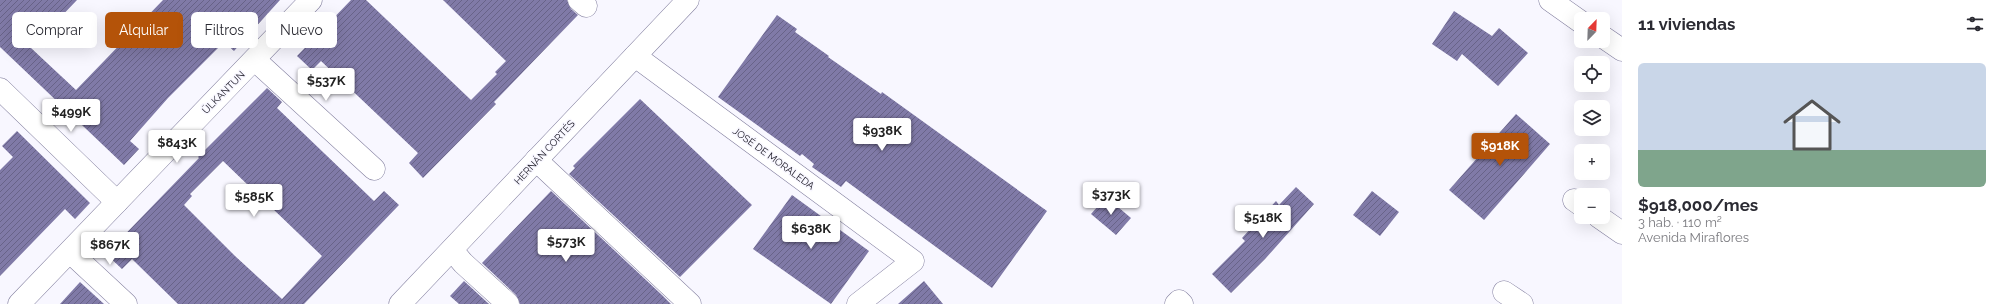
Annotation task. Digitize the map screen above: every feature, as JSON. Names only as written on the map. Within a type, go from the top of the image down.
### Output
[{"type":"street","name":"ÜLKANTUN","points":[[19,304],[311,0]]},
{"type":"street","name":"HERNÁN CORTÉS","points":[[400,304],[688,0]]},
{"type":"street","points":[[1550,0],[1574,17]]},
{"type":"street","points":[[1610,42],[1622,50]]},
{"type":"street","name":"JOSÉ DE MORALEDA","points":[[635,56],[913,261],[858,304]]},
{"type":"street","points":[[255,60],[374,169]]},
{"type":"street","points":[[0,89],[118,202]]},
{"type":"street","points":[[536,160],[690,304]]},
{"type":"street","points":[[1608,224],[1622,234]]},
{"type":"street","points":[[452,250],[463,263],[508,304]]},
{"type":"street","points":[[70,252],[126,304]]},
{"type":"building","points":[[0,0],[77,0],[66,12],[12,12],[12,48],[31,48],[76,90],[117,48],[183,48],[183,12],[151,12],[163,0],[280,0],[269,12],[266,12],[266,16],[258,24],[258,12],[191,12],[191,48],[218,48],[168,98],[130,141],[139,149],[124,165],[0,47]]},
{"type":"building","points":[[351,0],[366,0],[471,100],[497,74],[495,72],[506,61],[443,0],[567,0],[571,9],[578,15],[494,102],[496,104],[423,178],[409,163],[418,153],[321,61],[312,70],[297,56],[305,48],[337,48],[337,15]]},
{"type":"building","points":[[1454,11],[1492,36],[1499,28],[1528,53],[1498,86],[1462,54],[1457,61],[1432,44]]},
{"type":"building","points":[[777,15],[797,29],[795,32],[829,56],[828,57],[881,94],[882,92],[1047,211],[992,288],[846,181],[841,187],[812,167],[814,164],[802,154],[800,156],[718,97]]},
{"type":"building","points":[[267,88],[282,102],[277,108],[374,201],[384,191],[399,205],[304,304],[178,304],[132,259],[122,269],[106,254],[199,158],[198,157]],"holes":[[[223,161],[322,256],[282,299],[235,256],[184,205],[192,196],[190,194]]]},
{"type":"building","points":[[640,99],[752,205],[680,277],[569,174],[575,168],[573,166]]},
{"type":"building","points":[[1516,114],[1550,144],[1484,220],[1449,190]]},
{"type":"building","points":[[17,131],[90,203],[75,219],[65,209],[0,276],[0,170],[13,157],[2,146]]},
{"type":"building","points":[[1296,187],[1314,204],[1265,259],[1231,293],[1212,274],[1245,241],[1242,238],[1276,201],[1279,205]]},
{"type":"building","points":[[551,191],[671,304],[520,304],[516,295],[482,263]]},
{"type":"building","points":[[1372,191],[1399,212],[1380,236],[1353,215]]},
{"type":"building","points":[[792,195],[869,251],[831,304],[753,249]]},
{"type":"building","points":[[1106,197],[1131,218],[1116,235],[1091,214]]},
{"type":"building","points":[[464,281],[489,304],[459,304],[450,296]]},
{"type":"building","points":[[924,281],[943,304],[898,304]]},
{"type":"building","points":[[80,282],[104,304],[60,304]]}]
